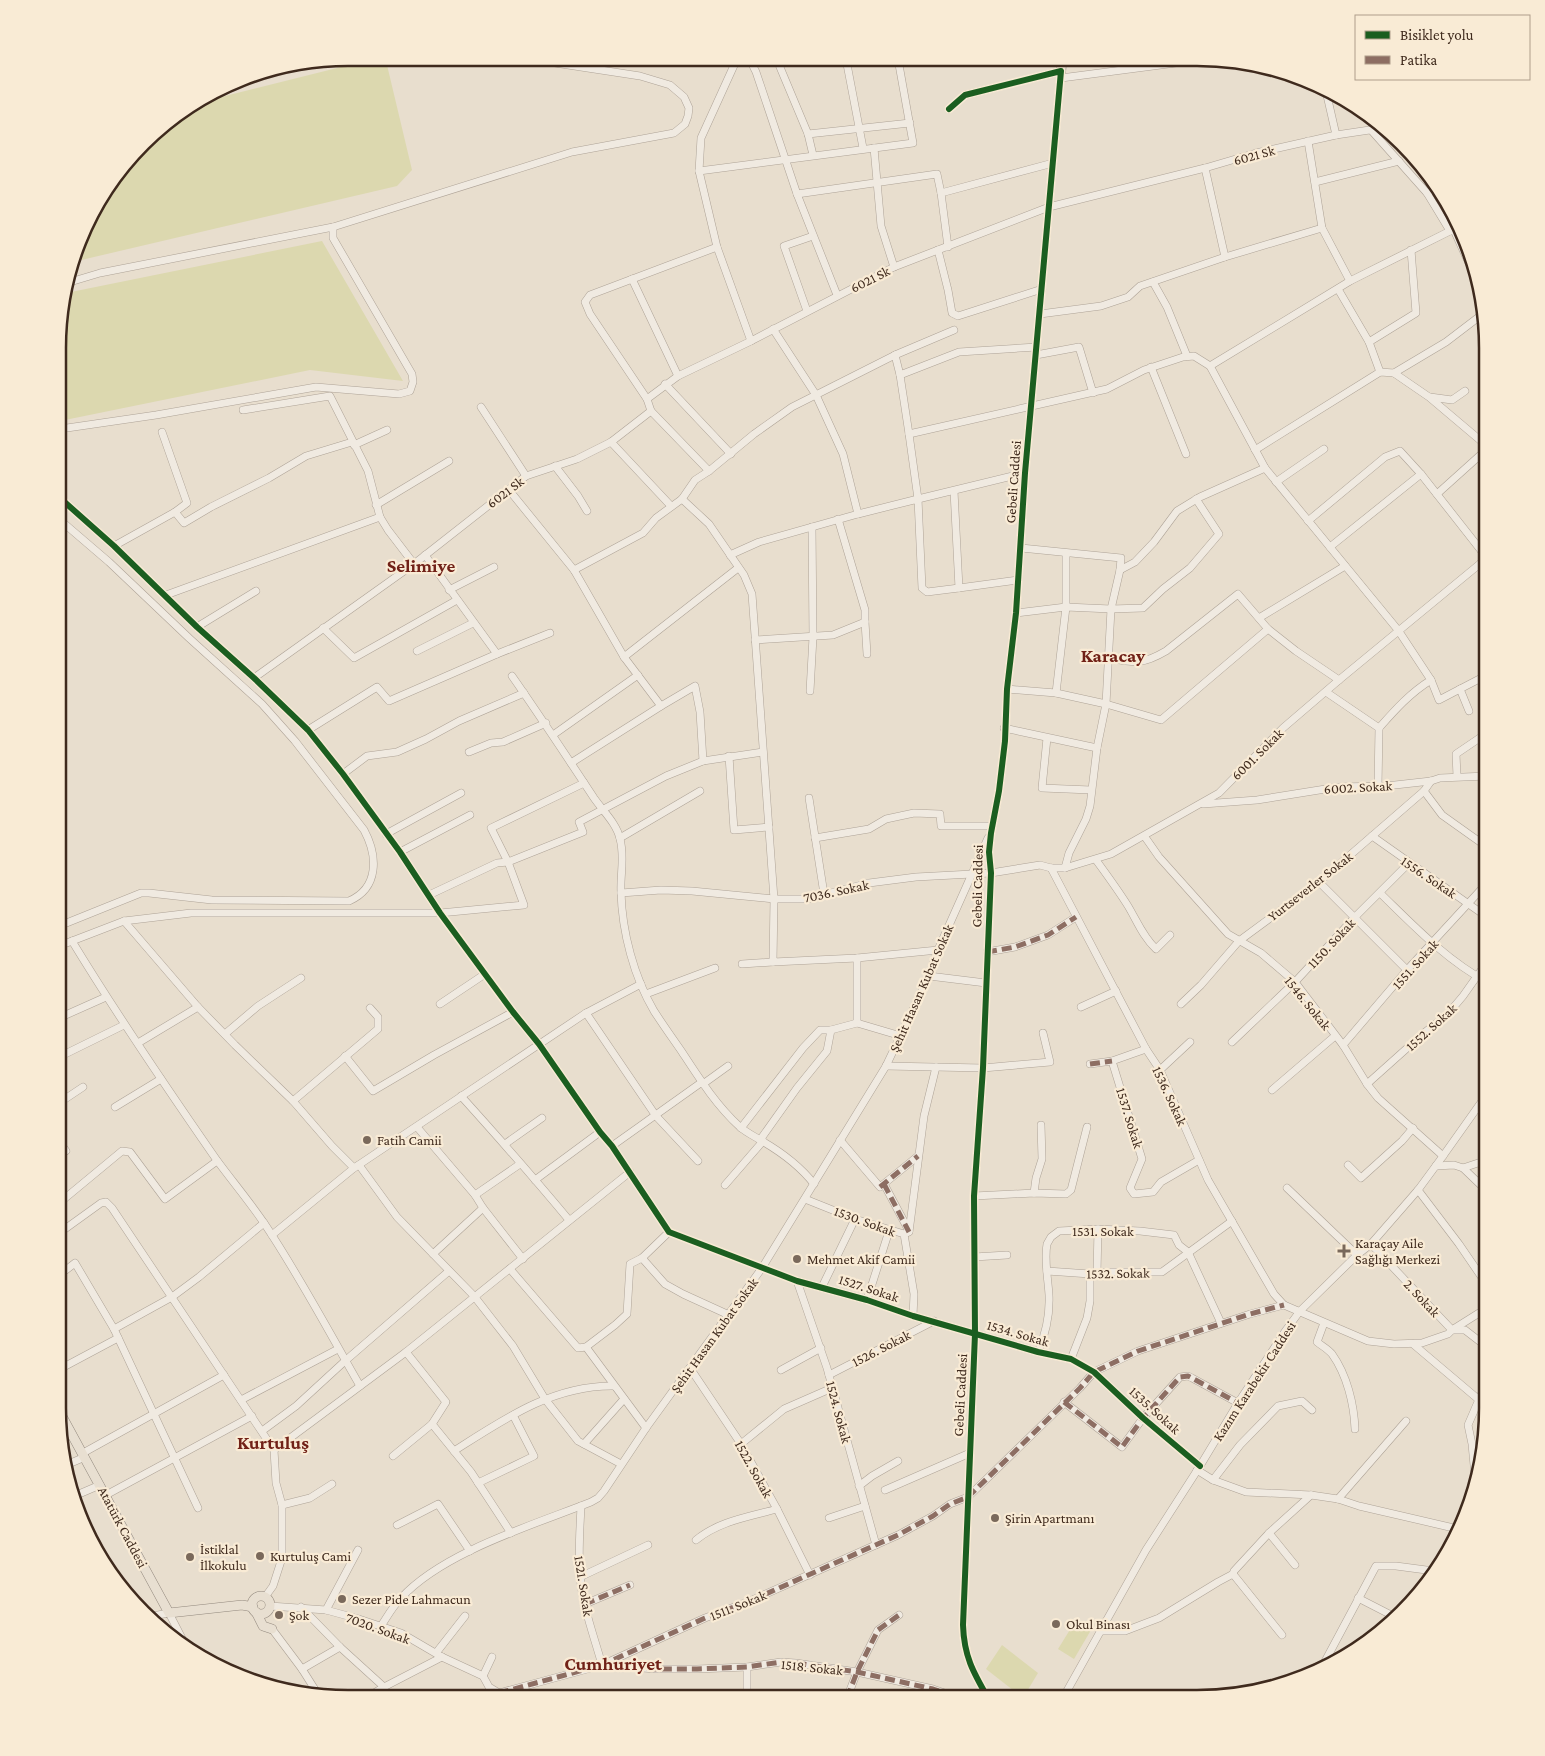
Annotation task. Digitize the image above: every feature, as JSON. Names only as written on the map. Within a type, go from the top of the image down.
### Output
[{"type":"main road","name":"Gebeli Caddesi","points":[[1061,75],[1062,66]]},
{"type":"main road","name":"Atatürk Caddesi","points":[[67,1425],[169,1613]]},
{"type":"main road","points":[[259,1596],[265,1597],[270,1602],[272,1629],[263,1626],[255,1606],[259,1596]]},
{"type":"main road","points":[[169,1613],[242,1605],[255,1606],[264,1613],[270,1608]]},
{"type":"street","points":[[75,281],[110,271],[333,228],[572,152],[674,133],[685,124],[689,108],[684,96],[670,85],[640,76],[574,66]]},
{"type":"street","points":[[734,66],[701,138],[699,171],[718,247],[752,341]]},
{"type":"street","points":[[753,66],[797,194],[838,295]]},
{"type":"street","points":[[780,66],[808,134],[813,155]]},
{"type":"street","points":[[847,66],[863,148]]},
{"type":"street","points":[[699,171],[863,148],[913,143],[899,66]]},
{"type":"street","points":[[949,109],[966,95],[1061,75],[1144,66]]},
{"type":"street","name":"Gebeli Caddesi","points":[[984,1690],[964,1648],[963,1625],[976,1334],[974,1196],[983,1068],[991,873],[989,852],[1002,767],[1004,728],[1016,613],[1025,473],[1061,75]]},
{"type":"street","points":[[1328,99],[1336,135]]},
{"type":"street","points":[[808,134],[910,123]]},
{"type":"street","name":"6021 Sk","points":[[647,399],[678,376],[752,341],[894,266],[1049,207],[1205,168],[1256,153],[1336,135],[1374,129]]},
{"type":"street","points":[[1371,130],[1427,193],[1450,225]]},
{"type":"street","points":[[1308,141],[1322,228],[1350,281]]},
{"type":"street","points":[[874,148],[881,226],[894,266]]},
{"type":"street","points":[[1315,182],[1399,161]]},
{"type":"street","points":[[941,193],[1053,163]]},
{"type":"street","points":[[1205,168],[1225,257]]},
{"type":"street","points":[[797,194],[937,174],[948,246]]},
{"type":"street","points":[[66,428],[150,416],[316,387],[399,394],[410,390],[413,382],[412,374],[333,238],[333,228]]},
{"type":"street","points":[[1040,314],[1101,306],[1128,297],[1140,286],[1225,257],[1322,228]]},
{"type":"street","points":[[1210,366],[1350,281],[1453,231]]},
{"type":"street","points":[[807,311],[784,246],[813,236]]},
{"type":"street","points":[[709,471],[651,411],[647,399],[590,314],[585,302],[590,295],[718,247]]},
{"type":"street","points":[[938,250],[952,313],[958,316],[1042,289]]},
{"type":"street","points":[[1369,342],[1416,313],[1412,250]]},
{"type":"street","points":[[632,279],[678,376]]},
{"type":"street","points":[[1153,282],[1167,307],[1187,356]]},
{"type":"street","points":[[1338,290],[1369,342],[1380,372]]},
{"type":"street","points":[[1394,373],[1446,342],[1477,319]]},
{"type":"street","points":[[773,329],[816,395],[843,454],[858,514]]},
{"type":"street","points":[[574,570],[643,533],[656,518],[682,499],[695,480],[792,407],[895,355],[954,330]]},
{"type":"street","points":[[900,375],[959,352],[1037,351],[1079,347],[1093,393]]},
{"type":"street","points":[[895,355],[900,375],[918,499],[922,588],[927,592],[1018,580]]},
{"type":"street","points":[[909,434],[1093,393],[1106,389],[1151,367],[1187,356],[1194,356],[1210,366],[1265,468],[1398,630],[1431,680],[1439,700],[1479,678]]},
{"type":"street","points":[[1151,367],[1186,454]]},
{"type":"street","points":[[1255,450],[1380,372],[1394,373],[1429,396],[1479,440]]},
{"type":"street","points":[[665,384],[731,454]]},
{"type":"street","points":[[1429,396],[1452,400],[1465,390]]},
{"type":"street","points":[[243,410],[330,396],[368,471],[380,517],[414,564]]},
{"type":"street","points":[[481,407],[526,476]]},
{"type":"street","name":"6021 Sk","points":[[254,678],[414,564],[526,476],[577,459],[612,442],[651,411]]},
{"type":"street","points":[[175,512],[184,523],[306,456],[353,444],[387,430]]},
{"type":"street","points":[[114,546],[175,512],[187,503],[162,432]]},
{"type":"street","points":[[612,442],[671,506]]},
{"type":"street","points":[[1276,482],[1324,449]]},
{"type":"street","points":[[1308,520],[1385,457],[1400,451],[1437,494],[1479,552]]},
{"type":"street","points":[[1437,494],[1479,455]]},
{"type":"street","points":[[376,505],[449,461]]},
{"type":"street","points":[[555,466],[587,511]]},
{"type":"street","points":[[1120,570],[1135,562],[1154,542],[1177,511],[1196,499],[1265,468]]},
{"type":"street","points":[[730,555],[759,542],[838,519],[1025,473]]},
{"type":"street","points":[[1330,547],[1421,474]]},
{"type":"street","points":[[508,490],[574,570],[624,657],[661,706]]},
{"type":"street","points":[[954,491],[959,588]]},
{"type":"street","points":[[682,499],[709,524],[744,575],[752,594],[774,899],[772,962]]},
{"type":"street","points":[[1016,613],[1066,607],[1143,608],[1163,588],[1190,568],[1219,534],[1196,499]]},
{"type":"street","points":[[66,503],[114,546],[308,730],[343,774],[400,852],[440,913],[539,1044],[630,1172],[669,1232],[642,1258],[630,1264],[626,1314],[615,1326],[586,1347],[578,1348],[510,1269]]},
{"type":"street","points":[[166,595],[380,517]]},
{"type":"street","points":[[838,519],[865,610],[867,654]]},
{"type":"street","points":[[66,525],[109,562],[280,723],[364,830],[372,848],[374,863],[370,879],[362,893],[349,901],[212,900],[141,893],[66,923]]},
{"type":"street","points":[[810,691],[813,637],[812,527]]},
{"type":"street","points":[[1021,548],[1121,558],[1111,609],[1106,704],[1090,806],[1086,819],[1068,853],[1065,868]]},
{"type":"street","points":[[1056,692],[1066,607],[1066,552]]},
{"type":"street","points":[[425,555],[497,654]]},
{"type":"street","name":"6001. Sokak","points":[[991,873],[1040,865],[1051,868],[1065,868],[1096,860],[1123,849],[1219,793],[1283,728],[1398,630],[1479,565]]},
{"type":"street","points":[[1259,618],[1346,566]]},
{"type":"street","points":[[449,590],[494,567]]},
{"type":"street","points":[[624,657],[738,568]]},
{"type":"street","points":[[197,626],[256,591]]},
{"type":"street","points":[[1109,658],[1142,662],[1153,659],[1166,652],[1238,594],[1268,629],[1296,652],[1338,680]]},
{"type":"street","points":[[323,628],[354,658],[457,600]]},
{"type":"street","points":[[755,640],[833,635],[865,622]]},
{"type":"street","points":[[417,651],[473,623]]},
{"type":"street","points":[[1008,688],[1056,692],[1161,720],[1268,629]]},
{"type":"street","points":[[308,730],[378,687],[389,701],[497,654],[550,634]]},
{"type":"street","points":[[553,735],[638,675]]},
{"type":"street","points":[[512,676],[546,723],[584,783],[614,825],[620,838],[622,854],[620,893],[624,923],[631,957],[641,984],[654,1010],[703,1083],[726,1113],[741,1128],[803,1170],[814,1184]]},
{"type":"street","points":[[1378,787],[1379,728],[1410,695],[1431,680]]},
{"type":"street","points":[[571,763],[695,686],[700,712],[703,761]]},
{"type":"street","points":[[1460,689],[1469,711]]},
{"type":"street","points":[[1326,692],[1379,728]]},
{"type":"street","points":[[343,774],[367,756],[397,752],[459,721],[524,693]]},
{"type":"street","points":[[469,752],[491,743],[503,742],[546,723]]},
{"type":"street","points":[[1004,728],[1098,748]]},
{"type":"street","points":[[1047,738],[1042,788],[1091,790]]},
{"type":"street","points":[[1457,776],[1456,754],[1479,738]]},
{"type":"street","points":[[429,894],[497,863],[508,862],[583,832],[579,822],[666,776],[703,761],[763,752]]},
{"type":"street","points":[[729,756],[734,830],[769,827]]},
{"type":"street","name":"6002. Sokak","points":[[1200,804],[1257,800],[1338,786],[1378,787],[1457,776],[1479,776]]},
{"type":"street","name":"Yurtseverler Sokak","points":[[1181,1004],[1239,941],[1319,882],[1424,791],[1430,781]]},
{"type":"street","points":[[66,943],[124,921],[190,913],[440,913],[524,905],[508,862],[491,828],[584,783]]},
{"type":"street","points":[[620,838],[700,791]]},
{"type":"street","points":[[1424,791],[1442,815],[1479,841]]},
{"type":"street","points":[[386,834],[461,793]]},
{"type":"street","points":[[809,798],[824,894]]},
{"type":"street","points":[[815,838],[869,829],[886,819],[914,814],[940,814],[941,826],[992,829]]},
{"type":"street","points":[[400,852],[470,815]]},
{"type":"street","name":"Şehit Hasan Kubat Sokak","points":[[381,1626],[401,1598],[425,1577],[470,1551],[598,1498],[620,1464],[762,1268],[886,1066],[929,976],[938,950],[992,829]]},
{"type":"street","name":"1546. Sokak","points":[[1145,836],[1159,857],[1228,934],[1261,953],[1295,982],[1343,1045],[1367,1084],[1386,1105],[1443,1156]]},
{"type":"street","name":"1556. Sokak","points":[[1372,836],[1408,864],[1479,911]]},
{"type":"street","points":[[1096,860],[1128,905],[1144,935],[1152,945],[1156,949],[1170,935]]},
{"type":"street","name":"1150. Sokak","points":[[1232,1042],[1295,982],[1354,918],[1408,864]]},
{"type":"street","name":"1536. Sokak","points":[[1051,868],[1146,1049],[1160,1070],[1198,1160],[1263,1276],[1274,1294],[1284,1305]]},
{"type":"street","name":"7036. Sokak","points":[[620,893],[661,890],[774,899],[808,899],[869,884],[916,877],[991,873]]},
{"type":"street","points":[[1319,882],[1407,970]]},
{"type":"street","name":"1551. Sokak","points":[[1343,1045],[1407,970],[1434,944],[1479,892]]},
{"type":"street","points":[[1380,893],[1434,944],[1477,977]]},
{"type":"street","points":[[987,952],[1015,947],[1048,934],[1076,917]]},
{"type":"street","points":[[124,921],[198,1007],[356,1166],[397,1218],[474,1296],[513,1346],[545,1399],[578,1441],[620,1464]]},
{"type":"street","points":[[72,941],[124,1025],[217,1161],[272,1235],[360,1386]]},
{"type":"street","points":[[742,964],[857,958],[938,950]]},
{"type":"street","points":[[857,958],[857,1023]]},
{"type":"street","points":[[646,994],[715,968]]},
{"type":"street","points":[[440,1004],[485,974]]},
{"type":"street","name":"1552. Sokak","points":[[1367,1084],[1447,1015],[1479,974]]},
{"type":"street","points":[[929,976],[986,983]]},
{"type":"street","points":[[224,1034],[258,1006],[302,978]]},
{"type":"street","points":[[272,1235],[356,1166],[586,1013],[641,984]]},
{"type":"street","points":[[1081,1007],[1116,991]]},
{"type":"street","points":[[66,1015],[106,997]]},
{"type":"street","points":[[138,1043],[198,1007]]},
{"type":"street","points":[[293,1101],[378,1029],[378,1018],[370,1008]]},
{"type":"street","points":[[344,1056],[373,1091],[434,1054],[513,1012]]},
{"type":"street","points":[[586,1013],[656,1116],[698,1161]]},
{"type":"street","points":[[741,1128],[820,1030],[831,1030],[857,1023],[901,1036]]},
{"type":"street","points":[[66,1054],[124,1025]]},
{"type":"street","points":[[725,1185],[762,1141],[797,1088],[827,1050],[831,1030]]},
{"type":"street","points":[[886,1066],[983,1068],[1050,1062],[1043,1033]]},
{"type":"street","points":[[1272,1090],[1335,1036]]},
{"type":"street","points":[[1160,1070],[1190,1042]]},
{"type":"street","points":[[1090,1064],[1112,1061],[1146,1049]]},
{"type":"street","name":"1537. Sokak","points":[[1112,1061],[1142,1159],[1130,1188],[1134,1194],[1153,1192],[1161,1182],[1198,1160]]},
{"type":"street","points":[[612,1146],[728,1066]]},
{"type":"street","points":[[906,1233],[924,1116],[936,1068]]},
{"type":"street","points":[[115,1107],[161,1079]]},
{"type":"street","points":[[66,1098],[83,1087]]},
{"type":"street","points":[[461,1096],[505,1144],[569,1220]]},
{"type":"street","name":"Kazım Karabekir Caddesi","points":[[1067,1690],[1146,1550],[1238,1403],[1300,1311],[1357,1255],[1371,1244],[1418,1190],[1479,1105]]},
{"type":"street","points":[[505,1144],[542,1118]]},
{"type":"street","points":[[1034,1193],[1036,1178],[1042,1160],[1041,1125]]},
{"type":"street","points":[[416,1127],[475,1195],[482,1208],[523,1259]]},
{"type":"street","points":[[974,1196],[1034,1193],[1066,1194],[1071,1190],[1087,1127]]},
{"type":"street","points":[[1348,1165],[1361,1178],[1402,1141],[1413,1128]]},
{"type":"street","points":[[535,1180],[600,1132]]},
{"type":"street","points":[[840,1140],[882,1186],[906,1233]]},
{"type":"street","points":[[66,1197],[122,1151],[130,1152],[165,1199],[217,1161]]},
{"type":"street","points":[[882,1186],[918,1156]]},
{"type":"street","points":[[1463,1168],[1479,1163]]},
{"type":"street","points":[[475,1195],[520,1164]]},
{"type":"street","points":[[1436,1166],[1454,1165],[1463,1168],[1479,1183]]},
{"type":"street","points":[[274,1450],[406,1352],[630,1172]]},
{"type":"street","points":[[1287,1188],[1357,1255]]},
{"type":"street","points":[[1418,1190],[1479,1273]]},
{"type":"street","name":"1530. Sokak","points":[[805,1199],[889,1231],[906,1233],[914,1294],[912,1316]]},
{"type":"street","points":[[66,1228],[100,1203],[106,1202],[112,1208],[274,1450],[276,1482],[282,1505],[282,1558],[273,1586],[265,1597]]},
{"type":"street","points":[[433,1254],[482,1208]]},
{"type":"street","points":[[822,1287],[855,1219]]},
{"type":"street","name":"1532. Sokak","points":[[1047,1271],[1094,1274],[1162,1272],[1171,1268],[1188,1252],[1232,1221]]},
{"type":"street","points":[[114,1329],[172,1297],[264,1223]]},
{"type":"street","points":[[1071,1360],[1089,1310],[1098,1230]]},
{"type":"street","points":[[867,1300],[889,1231]]},
{"type":"street","name":"1531. Sokak","points":[[1038,1352],[1048,1321],[1049,1297],[1046,1244],[1051,1237],[1060,1231],[1140,1231],[1174,1235],[1179,1245],[1188,1252],[1221,1324]]},
{"type":"street","name":"1527. Sokak","points":[[669,1232],[797,1281],[934,1321]]},
{"type":"street","name":"2. Sokak","points":[[1371,1244],[1452,1330]]},
{"type":"street","points":[[974,1257],[1007,1255]]},
{"type":"street","points":[[642,1258],[665,1284],[729,1315]]},
{"type":"street","points":[[66,1270],[75,1263],[114,1329],[198,1508]]},
{"type":"street","points":[[262,1431],[296,1406],[345,1360],[450,1272]]},
{"type":"street","name":"1524. Sokak","points":[[797,1281],[829,1375],[876,1545]]},
{"type":"street","points":[[968,1498],[1094,1372],[1138,1351],[1284,1305],[1368,1341],[1413,1344],[1422,1344],[1442,1337],[1479,1313]]},
{"type":"street","name":"1534. Sokak","points":[[934,1321],[1071,1360],[1094,1372]]},
{"type":"street","name":"1526. Sokak","points":[[829,1375],[934,1321]]},
{"type":"street","points":[[1324,1323],[1317,1342],[1331,1353],[1342,1371],[1353,1408],[1355,1429]]},
{"type":"street","points":[[1452,1330],[1465,1330],[1479,1341]]},
{"type":"street","points":[[66,1366],[118,1338]]},
{"type":"street","points":[[1413,1344],[1478,1399],[1468,1425],[1473,1459]]},
{"type":"street","points":[[586,1347],[646,1428]]},
{"type":"street","points":[[781,1370],[820,1348]]},
{"type":"street","points":[[241,1400],[338,1349]]},
{"type":"street","points":[[393,1456],[432,1424],[446,1402],[406,1352]]},
{"type":"street","name":"1522. Sokak","points":[[690,1368],[741,1444],[777,1509],[810,1575]]},
{"type":"street","name":"1535. Sokak","points":[[1094,1372],[1213,1480],[1246,1492],[1311,1495],[1338,1499],[1359,1506],[1452,1528]]},
{"type":"street","points":[[72,1462],[224,1375]]},
{"type":"street","points":[[1064,1402],[1122,1447],[1143,1418],[1177,1380],[1184,1376],[1192,1378],[1238,1403]]},
{"type":"street","points":[[454,1451],[513,1415],[545,1399],[576,1388],[614,1386]]},
{"type":"street","points":[[741,1444],[784,1409],[832,1388]]},
{"type":"street","points":[[584,1444],[624,1399]]},
{"type":"street","points":[[1213,1480],[1240,1445],[1278,1406],[1302,1401],[1312,1410]]},
{"type":"street","points":[[478,1483],[534,1456],[513,1415]]},
{"type":"street","points":[[106,1495],[252,1416]]},
{"type":"street","points":[[1338,1499],[1406,1421]]},
{"type":"street","points":[[432,1424],[478,1483],[511,1533]]},
{"type":"street","points":[[885,1490],[970,1453]]},
{"type":"street","points":[[859,1486],[898,1461]]},
{"type":"street","points":[[282,1505],[310,1498],[332,1484]]},
{"type":"street","points":[[80,1494],[100,1485]]},
{"type":"street","points":[[1100,1631],[1125,1631],[1159,1618],[1233,1574],[1269,1533],[1311,1495]]},
{"type":"street","name":"1511. Sokak","points":[[520,1690],[602,1665],[705,1618],[750,1601],[876,1545],[916,1526],[950,1504],[968,1498]]},
{"type":"street","points":[[397,1525],[438,1504],[470,1551]]},
{"type":"street","name":"1521. Sokak","points":[[581,1506],[580,1577],[585,1604],[602,1665]]},
{"type":"street","points":[[829,1518],[865,1506]]},
{"type":"street","points":[[696,1540],[710,1530],[726,1523],[777,1509]]},
{"type":"street","points":[[1269,1533],[1295,1565]]},
{"type":"street","points":[[580,1577],[648,1545]]},
{"type":"street","points":[[326,1610],[358,1550]]},
{"type":"street","points":[[1327,1658],[1376,1566],[1396,1566],[1427,1570]]},
{"type":"street","points":[[1233,1574],[1282,1635]]},
{"type":"street","points":[[585,1604],[630,1585]]},
{"type":"street","points":[[1358,1598],[1389,1614]]},
{"type":"street","points":[[300,1607],[340,1647],[384,1686]]},
{"type":"street","name":"7020. Sokak","points":[[270,1608],[300,1607],[326,1610],[381,1626],[401,1633],[439,1655],[483,1676]]},
{"type":"street","points":[[158,1616],[169,1613]]},
{"type":"street","name":"Atatürk Caddesi","points":[[169,1613],[179,1632]]},
{"type":"street","points":[[850,1690],[878,1630],[899,1615]]},
{"type":"street","points":[[378,1690],[439,1655],[464,1616]]},
{"type":"street","points":[[272,1629],[313,1687]]},
{"type":"street","points":[[302,1669],[340,1647]]},
{"type":"street","points":[[490,1690],[483,1676],[492,1657]]},
{"type":"street","name":"1518. Sokak","points":[[602,1665],[656,1669],[747,1667],[781,1662],[796,1663],[857,1672],[936,1690]]},
{"type":"street","points":[[747,1667],[747,1690]]},
{"type":"street","points":[[489,1687],[493,1690]]},
{"type":"shaded area","points":[[344,66],[387,66],[412,170],[397,186],[80,260],[104,207],[136,162],[162,136],[192,114],[220,97]]},
{"type":"shaded area","points":[[322,241],[403,381],[310,370],[66,420],[66,349],[73,292]]},
{"type":"shaded area","points":[[1076,1620],[1091,1630],[1074,1659],[1058,1649]]},
{"type":"shaded area","points":[[1002,1645],[1038,1673],[1028,1690],[1013,1690],[986,1669]]},
{"type":"marked path","points":[[987,952],[1015,947],[1048,935],[1076,917]]},
{"type":"marked path","points":[[1090,1064],[1112,1061]]},
{"type":"marked path","points":[[880,1187],[918,1156]]},
{"type":"marked path","points":[[884,1184],[909,1232]]},
{"type":"marked path","points":[[510,1690],[602,1665],[705,1618],[750,1601],[898,1535],[933,1516],[950,1504],[968,1497],[1094,1372],[1138,1351],[1250,1314],[1284,1305]]},
{"type":"marked path","points":[[1064,1402],[1122,1447],[1143,1418],[1180,1377],[1188,1376],[1238,1403]]},
{"type":"marked path","points":[[585,1604],[630,1585]]},
{"type":"marked path","points":[[850,1690],[878,1630],[899,1615]]},
{"type":"marked path","points":[[602,1665],[656,1669],[697,1669],[747,1667],[781,1662],[796,1663],[857,1672],[936,1690]]},
{"type":"cycle path","points":[[949,109],[965,95],[1061,71],[1025,473],[1016,613],[1007,689],[1005,741],[989,852],[991,873],[983,1068],[974,1196],[975,1334],[963,1625],[967,1655],[984,1690]]},
{"type":"cycle path","points":[[66,503],[114,546],[197,627],[308,730],[343,774],[400,852],[440,913],[539,1044],[600,1132],[612,1146],[669,1232],[797,1281],[867,1300],[913,1316],[1038,1352],[1071,1359],[1094,1372],[1143,1418],[1200,1466]]},
{"type":"place","name":"Fatih Camii","points":[[367,1140]]},
{"type":"place","name":"Karaçay Aile Sağlığı Merkezi","points":[[1344,1251]]},
{"type":"place","name":"Mehmet Akif Camii","points":[[797,1259]]},
{"type":"place","name":"Şirin Apartmanı","points":[[995,1518]]},
{"type":"place","name":"Kurtuluş Cami","points":[[260,1556]]},
{"type":"place","name":"İstiklal İlkokulu","points":[[190,1557]]},
{"type":"place","name":"Sezer Pide Lahmacun","points":[[342,1599]]},
{"type":"place","name":"Şok","points":[[279,1615]]},
{"type":"place","name":"Okul Binası","points":[[1056,1624]]},
{"type":"district","name":"Selimiye","points":[[421,565]]},
{"type":"district","name":"Karacay","points":[[1113,655]]},
{"type":"district","name":"Kurtuluş","points":[[273,1442]]},
{"type":"district","name":"Cumhuriyet","points":[[613,1663]]}]
